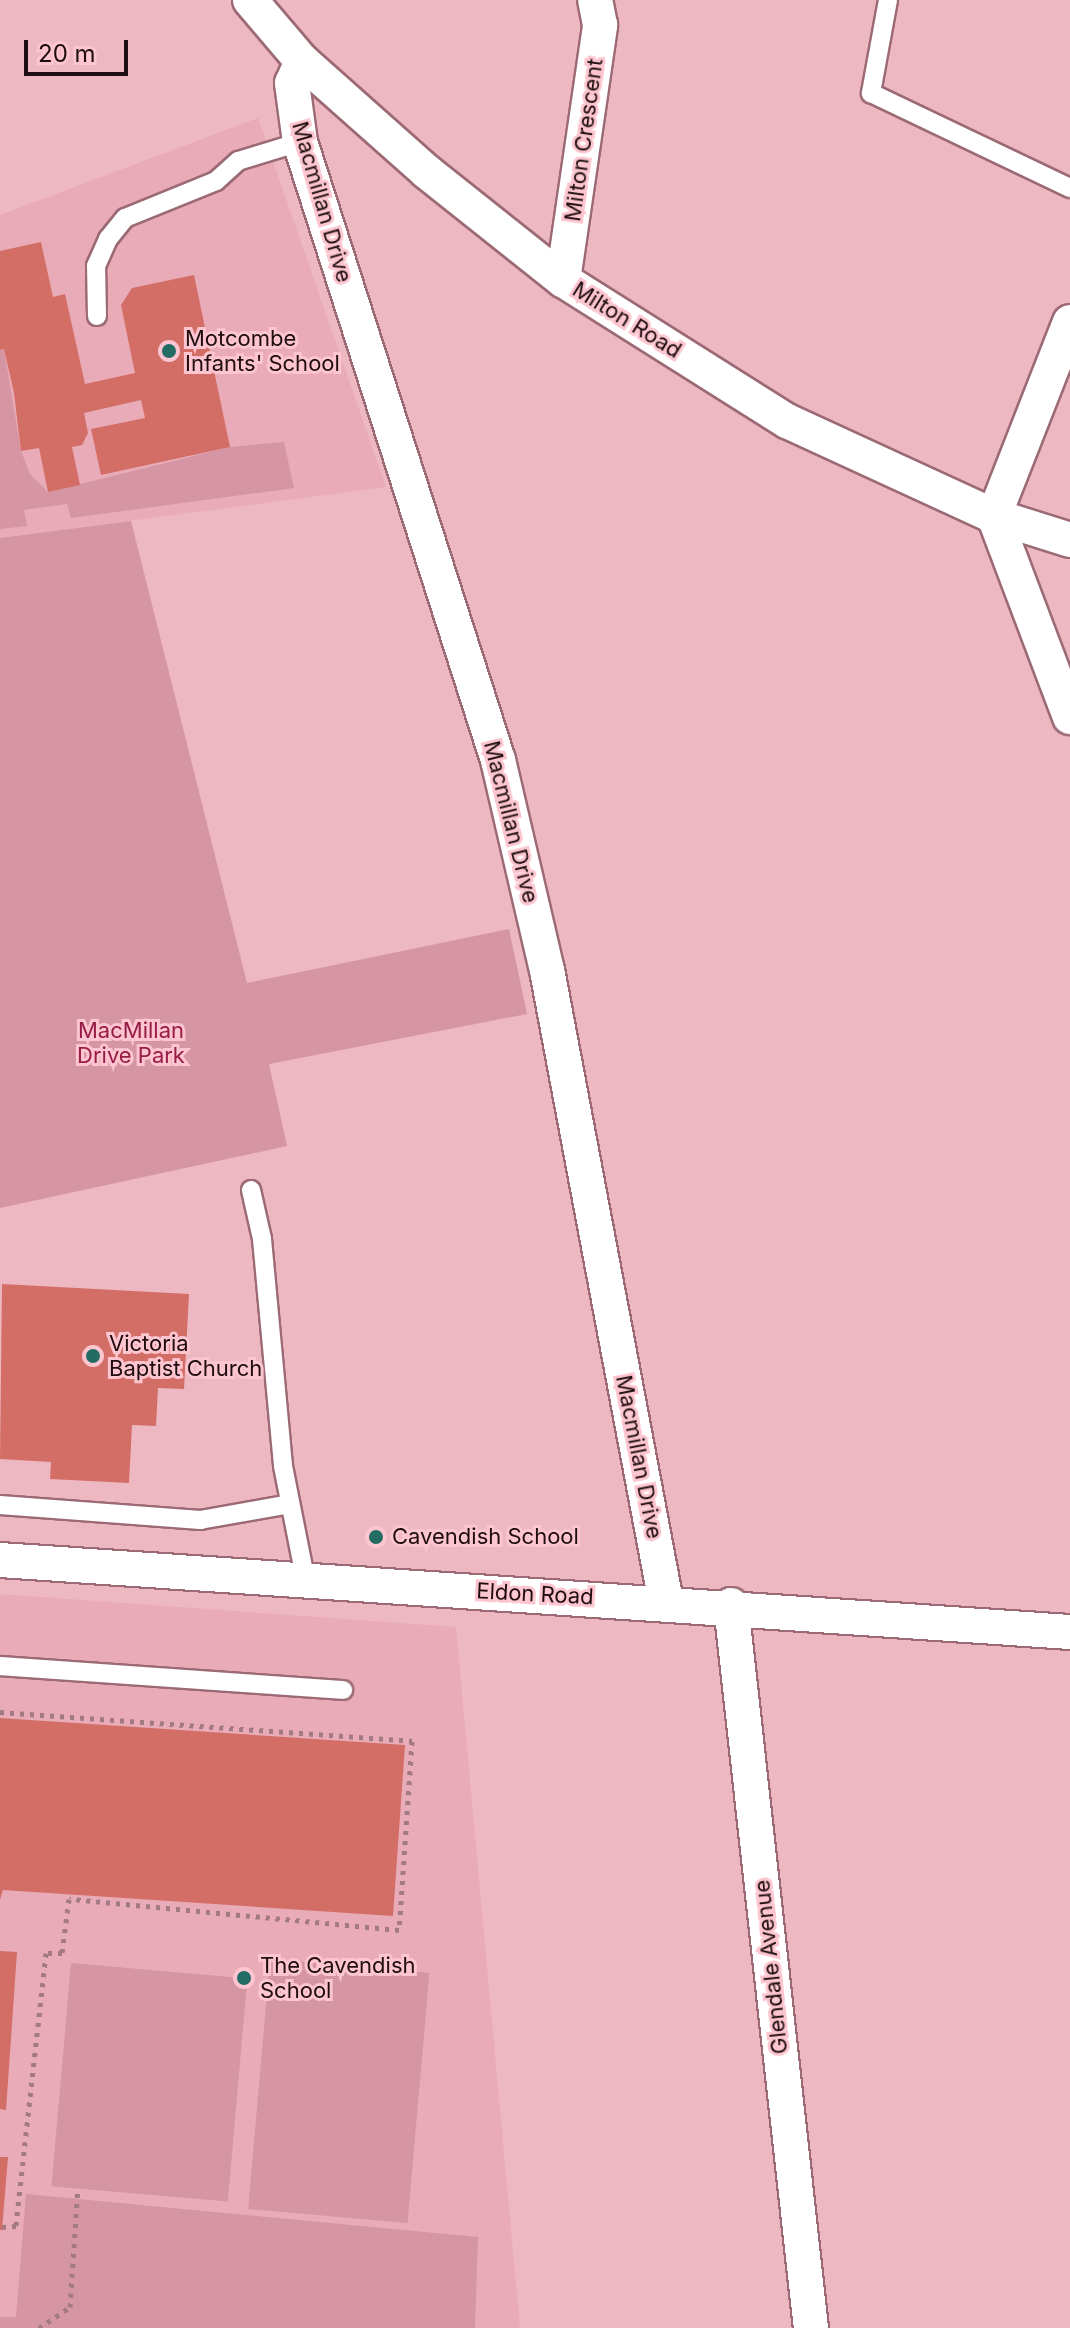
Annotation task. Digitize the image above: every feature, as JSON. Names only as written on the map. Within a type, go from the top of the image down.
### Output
[{"type":"street","name":"Milton Road","points":[[250,0],[302,61],[427,172],[563,280],[787,421],[994,516],[1070,540]]},
{"type":"street","name":"Milton Crescent","points":[[563,280],[600,25],[595,0]]},
{"type":"street","name":"Macmillan Drive","points":[[302,61],[292,83],[300,142],[498,760],[547,970],[666,1602]]},
{"type":"street","points":[[1070,322],[994,516],[1070,717]]},
{"type":"street","name":"Eldon Road","points":[[0,1560],[306,1582],[731,1605],[1070,1632]]},
{"type":"street","name":"Glendale Avenue","points":[[731,1605],[811,2328]]},
{"type":"lane","points":[[888,0],[871,93],[1070,188]]},
{"type":"lane","points":[[97,316],[96,266],[108,239],[125,218],[216,181],[238,161],[300,142]]},
{"type":"lane","points":[[251,1190],[262,1239],[290,1504],[306,1582]]},
{"type":"lane","points":[[0,1505],[200,1520],[290,1504]]},
{"type":"lane","points":[[0,1666],[343,1690]]},
{"type":"path","points":[[0,1712],[412,1741],[399,1930],[69,1899],[62,1953],[46,1953],[16,2226],[2,2227]]},
{"type":"path","points":[[39,2328],[70,2307],[78,2188]]},
{"type":"shaded area","name":"Motcombe Infants' School","points":[[258,118],[386,487],[0,538],[0,215]]},
{"type":"shaded area","name":"The Cavendish School","points":[[0,1594],[456,1627],[520,2328],[0,2328]]},
{"type":"green space","points":[[4,349],[21,451],[30,474],[48,492],[230,447],[284,442],[294,488],[71,518],[67,504],[24,510],[27,526],[0,529],[0,350]]},
{"type":"green space","name":"MacMillan Drive Park","points":[[131,521],[247,983],[509,929],[527,1014],[269,1064],[287,1146],[0,1208],[0,538]]},
{"type":"green space","points":[[270,1959],[429,1973],[408,2223],[248,2209]]},
{"type":"green space","points":[[71,1963],[247,1978],[228,2202],[51,2186]]},
{"type":"green space","points":[[26,2194],[478,2237],[475,2328],[0,2328],[0,2317],[16,2317]]},
{"type":"building","points":[[41,242],[53,297],[65,294],[85,384],[135,373],[121,305],[132,288],[194,275],[230,447],[101,475],[91,429],[145,418],[141,400],[84,413],[88,433],[82,445],[72,447],[80,485],[48,492],[39,448],[21,451],[14,393],[4,349],[0,350],[0,251]]},
{"type":"building","name":"Victoria Baptist Church","points":[[2,1284],[189,1294],[184,1389],[158,1388],[156,1426],[132,1425],[129,1483],[50,1479],[51,1462],[0,1459]]},
{"type":"building","points":[[0,1718],[405,1745],[393,1916],[3,1890],[0,1900]]},
{"type":"building","points":[[0,1951],[17,1952],[6,2110],[0,2109]]},
{"type":"building","points":[[0,2157],[8,2157],[2,2230],[0,2230]]},
{"type":"place","name":"Motcombe Infants' School","points":[[169,351]]},
{"type":"place","name":"Victoria Baptist Church","points":[[93,1356]]},
{"type":"place","name":"Cavendish School","points":[[376,1537]]},
{"type":"place","name":"The Cavendish School","points":[[244,1978]]}]
